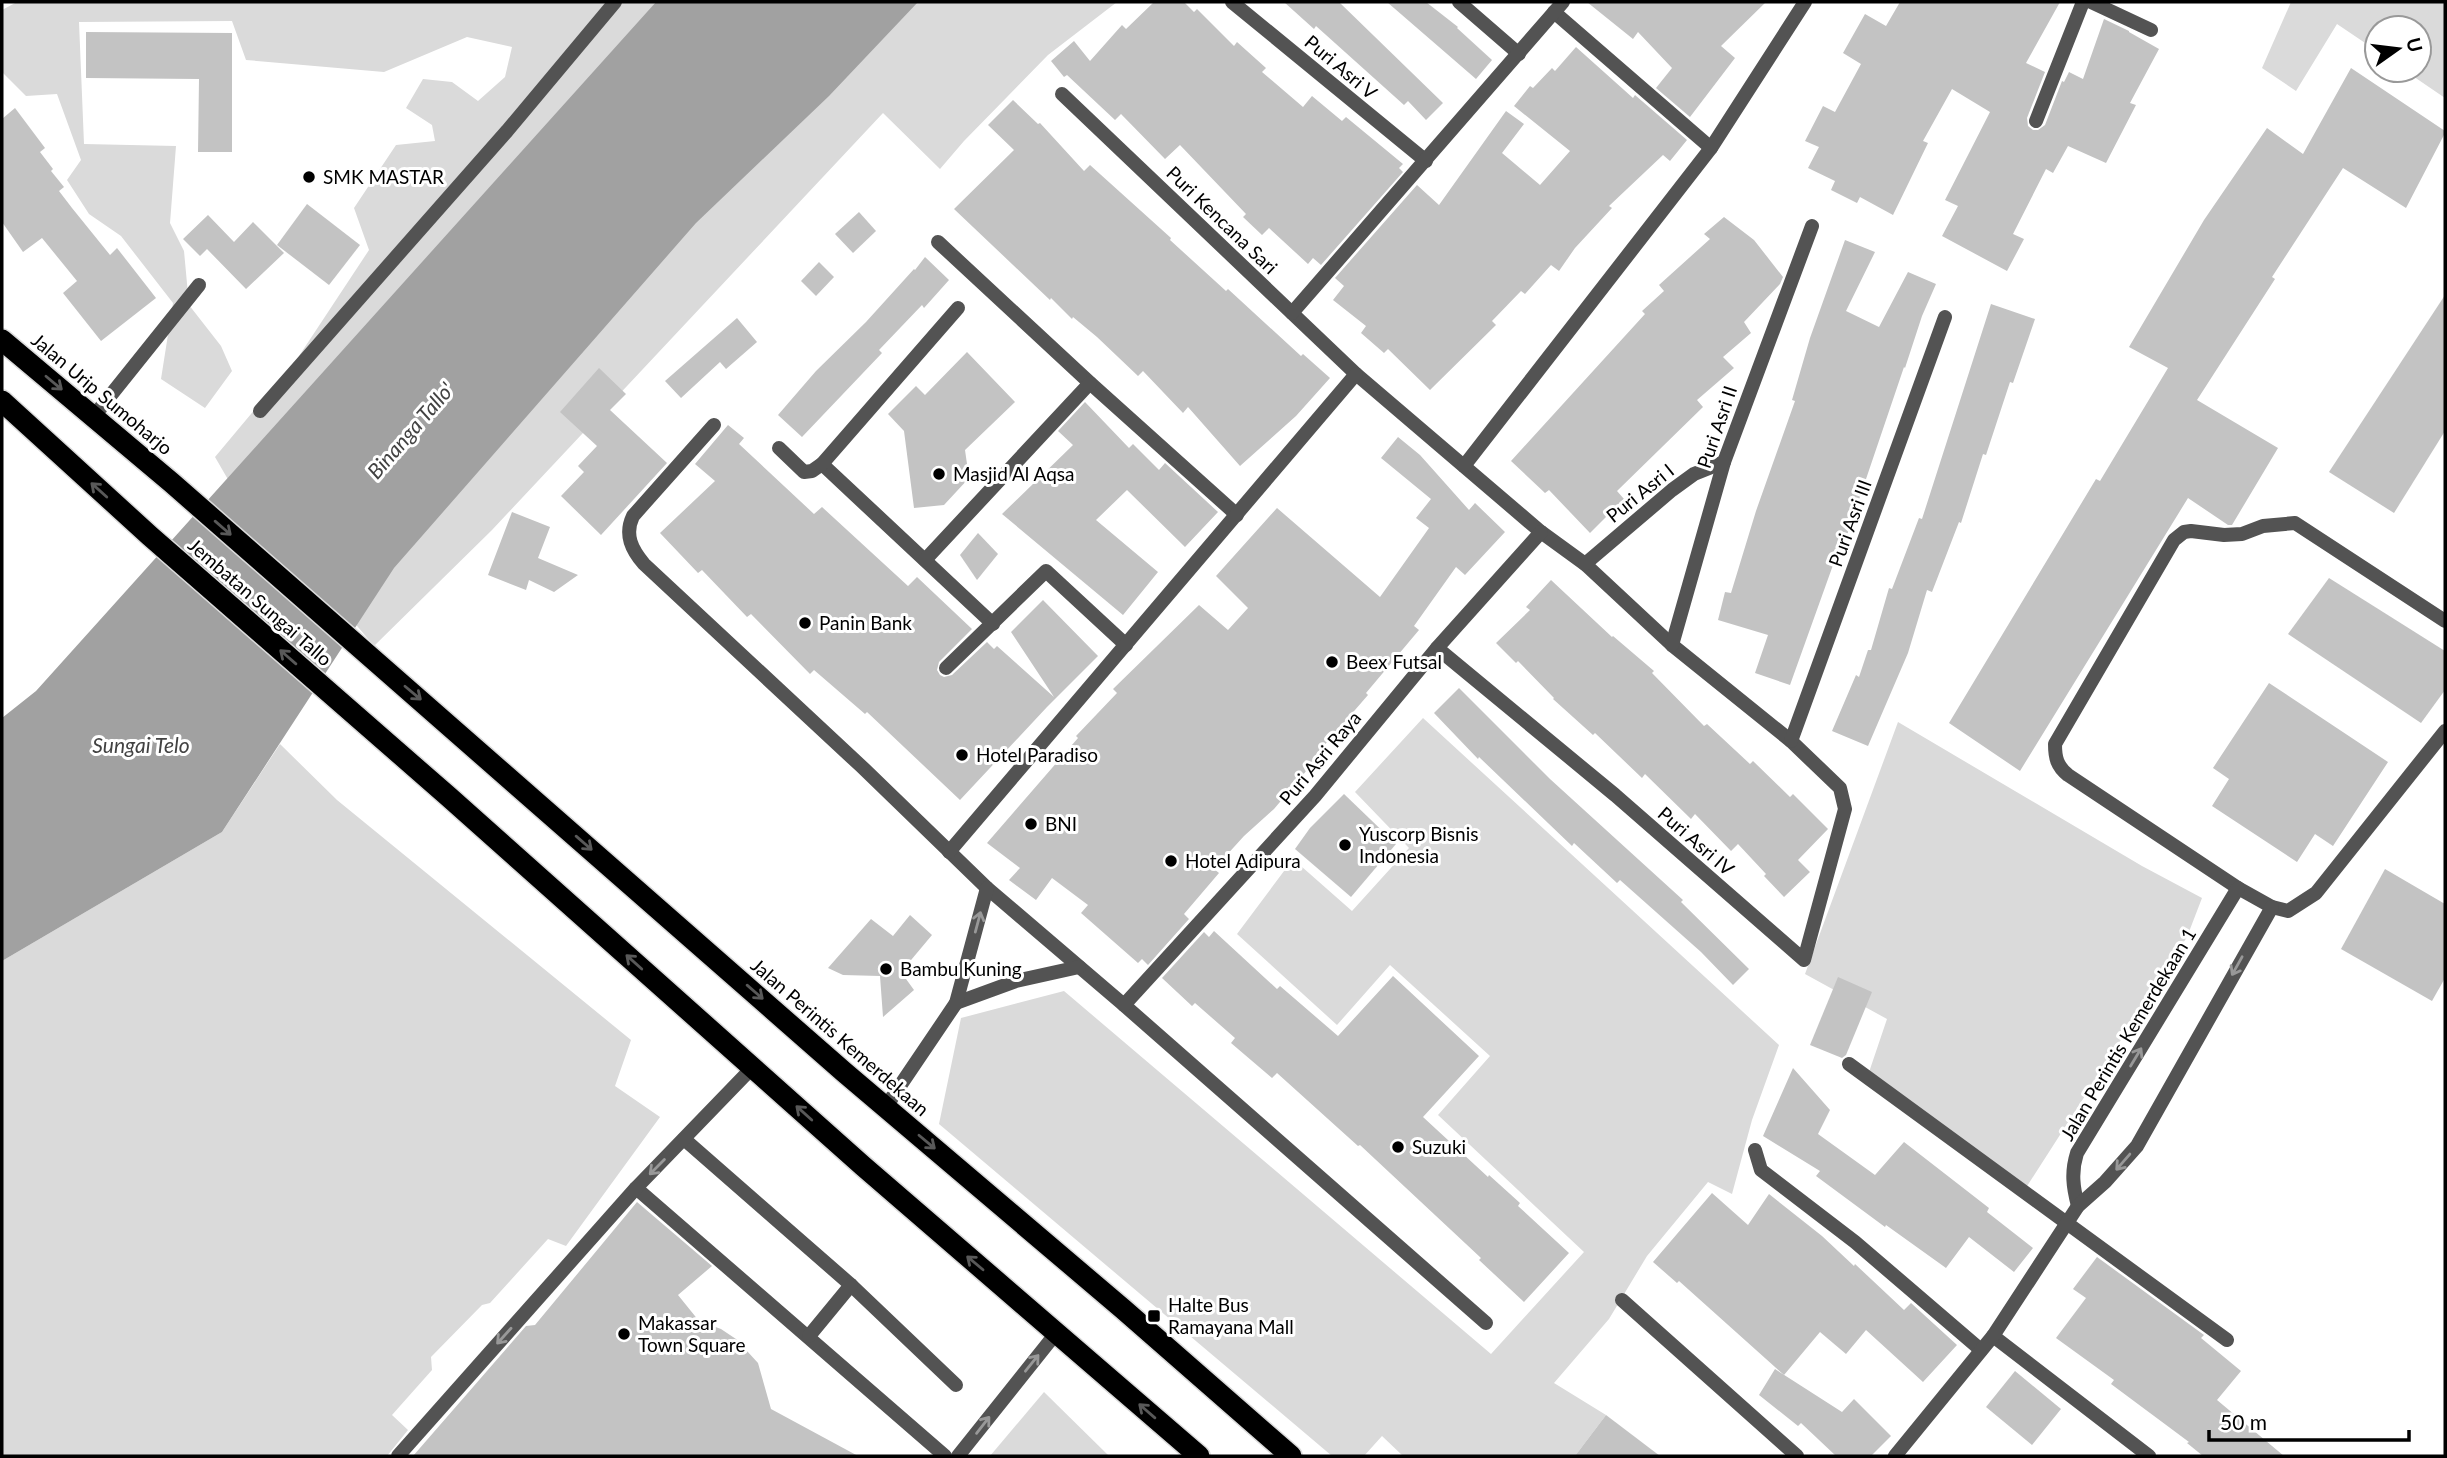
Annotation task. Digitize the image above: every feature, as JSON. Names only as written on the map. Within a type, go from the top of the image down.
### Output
[{"type":"highway","name":"Jalan Urip Sumoharjo","points":[[2,340],[172,483]]},
{"type":"highway","name":"Jembatan Sungai Tallo","points":[[2,401],[150,536],[460,806],[752,1068]]},
{"type":"highway","name":"Jembatan Sungai Tallo","points":[[172,483],[361,649]]},
{"type":"highway","name":"Jalan Perintis Kemerdekaan","points":[[361,649],[886,1108],[1291,1456]]},
{"type":"highway","points":[[752,1068],[914,1212],[1199,1456]]},
{"type":"street","points":[[260,411],[507,131],[615,2]]},
{"type":"street","name":"Puri Asri V","points":[[1233,2],[1426,161]]},
{"type":"street","points":[[1459,2],[1519,54]]},
{"type":"street","points":[[1464,466],[1711,148],[1805,2]]},
{"type":"street","points":[[2036,121],[2083,2]]},
{"type":"street","points":[[2091,2],[2151,30]]},
{"type":"street","points":[[1292,313],[1559,7],[1711,148]]},
{"type":"street","name":"Puri Kencana Sari","points":[[1062,94],[1356,374],[1541,532],[1585,564],[1672,645],[1791,741],[1840,788],[1845,803]]},
{"type":"street","name":"Puri Asri II","points":[[1672,645],[1724,462],[1812,226]]},
{"type":"street","points":[[938,242],[1237,514]]},
{"type":"street","points":[[94,416],[199,285]]},
{"type":"street","points":[[779,448],[804,472],[822,464],[958,308]]},
{"type":"street","name":"Puri Asri III","points":[[1791,741],[1945,317]]},
{"type":"street","points":[[949,852],[1356,374]]},
{"type":"street","points":[[925,560],[1090,383]]},
{"type":"street","points":[[713,425],[629,523],[632,549],[644,564],[861,766],[987,888],[1486,1323]]},
{"type":"street","name":"Puri Asri I","points":[[1585,564],[1672,490],[1694,474],[1724,462]]},
{"type":"street","points":[[822,464],[993,624]]},
{"type":"street","points":[[2445,621],[2295,523],[2263,526],[2233,535],[2184,532],[2174,540],[2055,744],[2055,754],[2059,767],[2068,775],[2238,888],[2272,907],[2288,911],[2316,893],[2445,731]]},
{"type":"street","name":"Puri Asri Raya","points":[[1124,1005],[1315,796],[1437,648],[1541,532]]},
{"type":"street","points":[[946,668],[1046,571],[1126,645]]},
{"type":"street","name":"Puri Asri IV","points":[[1437,648],[1615,795],[1804,960],[1845,803]]},
{"type":"street","points":[[886,1108],[956,1003],[987,888]]},
{"type":"street","name":"Jalan Perintis Kemerdekaan 1","points":[[2078,1206],[2073,1168],[2077,1153],[2238,888]]},
{"type":"street","points":[[1895,1456],[1993,1336],[2078,1206],[2105,1182],[2137,1146],[2272,907]]},
{"type":"street","points":[[956,1003],[1016,981],[1079,967]]},
{"type":"street","points":[[1849,1064],[2227,1340]]},
{"type":"street","points":[[398,1456],[636,1188],[752,1068]]},
{"type":"street","points":[[684,1139],[851,1285],[956,1385]]},
{"type":"street","points":[[1755,1150],[1760,1170],[1855,1242],[1981,1350]]},
{"type":"street","points":[[636,1188],[945,1456]]},
{"type":"street","points":[[809,1336],[851,1285]]},
{"type":"street","points":[[1622,1300],[1797,1456]]},
{"type":"street","points":[[958,1456],[1057,1332]]},
{"type":"street","points":[[1993,1336],[2149,1456]]},
{"type":"shaded area","points":[[17,2],[656,2],[248,514],[215,457],[297,359],[369,250],[354,208],[396,145],[435,141],[432,125],[406,108],[423,79],[452,82],[478,101],[505,77],[512,47],[467,37],[384,72],[246,60],[232,21],[79,22],[84,144],[176,146],[170,223],[184,251],[189,305],[221,346],[232,371],[205,408],[161,379],[173,303],[121,236],[89,214],[67,180],[81,160],[57,94],[26,96],[2,72],[2,10]]},
{"type":"shaded area","points":[[885,2],[1117,2],[1048,55],[940,169],[883,113],[492,530],[374,646],[342,608]]},
{"type":"shaded area","points":[[2291,2],[2445,2],[2445,98],[2424,84],[2433,84],[2433,14],[2363,14],[2363,42],[2337,24],[2296,91],[2262,68]]},
{"type":"shaded area","points":[[1423,718],[1779,1045],[1752,1120],[1732,1194],[1708,1182],[1647,1256],[1609,1319],[1554,1383],[1606,1415],[1575,1456],[1403,1456],[1382,1436],[1364,1456],[1332,1456],[939,1124],[961,1018],[1064,991],[1491,1354],[1584,1252],[1438,1115],[1490,1056],[1390,965],[1337,1025],[1237,934],[1293,859],[1352,911],[1409,848],[1355,792]]},
{"type":"shaded area","points":[[1898,722],[2142,866],[2202,898],[2187,937],[2022,1194],[1865,1084],[1887,1019],[1805,974]]},
{"type":"shaded area","points":[[280,744],[337,800],[631,1040],[615,1086],[660,1117],[566,1246],[548,1239],[490,1303],[482,1305],[431,1357],[432,1370],[392,1415],[408,1430],[387,1456],[2,1456],[2,961],[222,832]]},
{"type":"shaded area","points":[[1044,1392],[1109,1456],[990,1456]]},
{"type":"water","name":"Sungai Telo","points":[[656,2],[918,2],[829,96],[696,223],[394,568],[222,832],[2,961],[2,718],[36,691]]},
{"type":"building","points":[[1154,2],[1184,2],[1194,12],[1197,9],[1234,46],[1237,42],[1266,68],[1262,72],[1303,107],[1312,96],[1342,121],[1346,117],[1403,164],[1399,168],[1403,172],[1321,265],[1313,258],[1308,264],[1269,228],[1262,235],[1243,217],[1246,214],[1180,145],[1165,159],[1121,114],[1115,120],[1067,75],[1064,77],[1051,61],[1074,41],[1090,61],[1122,25],[1126,29]]},
{"type":"building","points":[[1284,2],[1339,2],[1443,103],[1426,120],[1408,101],[1404,105],[1316,26],[1314,29]]},
{"type":"building","points":[[1387,2],[1426,2],[1458,27],[1492,60],[1476,79]]},
{"type":"building","points":[[1587,2],[1766,2],[1721,46],[1735,58],[1690,117],[1656,88],[1672,68],[1638,32],[1633,39]]},
{"type":"building","points":[[1900,2],[2060,2],[2026,63],[2045,72],[2027,118],[2028,126],[2033,130],[2045,125],[2062,81],[2064,82],[2069,72],[2083,79],[2104,19],[2159,49],[2130,103],[2136,105],[2106,163],[2068,146],[2053,173],[2046,169],[2013,234],[2024,239],[2007,271],[1942,236],[1958,206],[1945,200],[1990,112],[1952,89],[1923,141],[1928,143],[1893,215],[1860,197],[1857,203],[1831,190],[1835,181],[1808,168],[1819,147],[1805,141],[1823,106],[1835,112],[1861,64],[1843,53],[1865,14],[1886,26]]},
{"type":"building","points":[[86,32],[232,33],[232,152],[198,152],[199,79],[86,78]]},
{"type":"building","points":[[1576,47],[1633,98],[1635,95],[1687,140],[1670,161],[1663,155],[1609,206],[1612,208],[1575,248],[1559,271],[1551,265],[1525,294],[1521,291],[1492,321],[1496,325],[1430,390],[1388,349],[1384,353],[1361,333],[1366,326],[1333,300],[1344,286],[1335,278],[1417,185],[1439,205],[1506,111],[1524,124],[1502,153],[1540,185],[1570,151],[1514,106],[1530,86],[1533,88],[1552,68],[1555,71]]},
{"type":"building","points":[[2351,68],[2363,76],[2363,84],[2375,84],[2445,131],[2406,208],[2343,168],[2197,400],[2278,448],[2232,525],[2188,498],[2020,771],[1949,723],[2096,479],[2100,481],[2168,368],[2129,347],[2204,220],[2267,128],[2303,154]]},
{"type":"building","points":[[1013,100],[1040,123],[1084,171],[1090,165],[1226,291],[1228,289],[1301,356],[1303,354],[1330,378],[1296,416],[1240,466],[1188,407],[1183,413],[1143,371],[1138,376],[1097,337],[1073,317],[1072,319],[1051,298],[1050,300],[954,209],[1014,150],[988,125]]},
{"type":"building","points":[[15,108],[45,148],[40,152],[64,187],[59,191],[110,255],[117,248],[156,298],[101,341],[63,293],[77,281],[42,238],[23,252],[2,222],[2,119]]},
{"type":"building","points":[[307,204],[360,245],[329,285],[277,245]]},
{"type":"building","points":[[859,212],[876,231],[853,253],[835,234]]},
{"type":"building","points":[[208,215],[234,242],[253,222],[284,253],[246,289],[207,249],[200,256],[183,239]]},
{"type":"building","points":[[1724,217],[1754,240],[1783,277],[1780,284],[1744,322],[1751,333],[1723,357],[1734,368],[1697,400],[1703,407],[1617,491],[1624,499],[1590,533],[1549,490],[1545,493],[1511,461],[1645,314],[1642,311],[1664,291],[1659,285],[1710,239],[1704,234]]},
{"type":"building","points":[[1845,240],[1875,252],[1846,311],[1879,327],[1908,272],[1936,284],[1922,316],[1845,541],[1842,540],[1790,685],[1755,673],[1768,635],[1718,620],[1725,592],[1731,593],[1756,511],[1795,401],[1792,400],[1810,338]]},
{"type":"building","points":[[925,257],[949,280],[924,308],[922,305],[879,350],[882,353],[802,437],[778,415],[816,371],[866,322]]},
{"type":"building","points":[[819,262],[834,277],[816,296],[801,281]]},
{"type":"building","points":[[2445,295],[2445,431],[2394,513],[2329,472]]},
{"type":"building","points":[[1991,304],[2035,319],[2013,383],[2010,382],[1986,455],[1983,454],[1961,523],[1959,522],[1932,592],[1927,590],[1908,653],[1868,746],[1832,731],[1856,675],[1859,677],[1868,650],[1871,650],[1889,588],[1892,589],[1919,518],[1922,519]]},
{"type":"building","points":[[737,318],[757,342],[726,369],[720,362],[681,398],[665,381]]},
{"type":"building","points":[[967,352],[1015,402],[965,450],[969,478],[944,505],[914,508],[904,431],[888,414],[916,386],[925,395]]},
{"type":"building","points":[[599,368],[626,394],[610,410],[667,463],[601,535],[561,496],[584,472],[578,466],[597,446],[560,412]]},
{"type":"building","points":[[1085,402],[1129,448],[1133,444],[1159,470],[1165,463],[1218,512],[1185,547],[1127,490],[1096,520],[1158,572],[1123,615],[1002,514],[1073,445],[1058,431]]},
{"type":"building","points":[[728,425],[744,438],[739,444],[814,514],[822,507],[908,586],[917,577],[972,629],[939,662],[937,670],[940,675],[952,675],[987,642],[994,649],[997,646],[1054,697],[1011,632],[1043,600],[1098,656],[960,800],[867,712],[865,714],[814,670],[810,674],[751,614],[747,617],[702,570],[698,573],[660,533],[715,481],[695,464]]},
{"type":"building","points":[[1398,437],[1420,455],[1469,510],[1475,503],[1505,532],[1465,575],[1456,567],[1414,626],[1419,630],[1322,748],[1324,750],[1274,809],[1244,836],[1214,869],[1219,873],[1184,914],[1189,919],[1148,965],[1142,959],[1138,963],[1081,913],[1088,905],[1052,878],[1036,900],[1009,880],[1020,868],[987,843],[1078,738],[1076,736],[1117,693],[1113,689],[1199,605],[1228,630],[1248,608],[1216,576],[1277,508],[1380,597],[1429,528],[1416,518],[1431,499],[1381,458]]},
{"type":"building","points":[[512,512],[550,527],[538,558],[578,575],[554,592],[529,580],[526,590],[488,575]]},
{"type":"building","points":[[978,533],[998,554],[977,580],[960,555]]},
{"type":"building","points":[[2329,578],[2445,651],[2445,690],[2421,723],[2288,634]]},
{"type":"building","points":[[1551,580],[1612,637],[1654,671],[1652,673],[1704,726],[1707,724],[1750,764],[1753,761],[1790,797],[1793,794],[1828,829],[1798,860],[1810,872],[1784,897],[1738,844],[1731,851],[1695,814],[1691,819],[1645,774],[1642,778],[1595,733],[1593,735],[1553,699],[1518,661],[1516,663],[1496,643],[1530,610],[1526,607]]},
{"type":"building","points":[[2269,683],[2388,762],[2333,846],[2315,834],[2297,862],[2212,806],[2229,779],[2213,768]]},
{"type":"building","points":[[1459,688],[1550,779],[1683,900],[1681,902],[1749,969],[1733,985],[1701,952],[1620,880],[1617,883],[1574,843],[1572,846],[1479,757],[1478,759],[1434,713]]},
{"type":"building","points":[[1344,794],[1396,844],[1351,897],[1295,849],[1310,828]]},
{"type":"building","points":[[2385,869],[2445,904],[2445,978],[2432,1001],[2341,949]]},
{"type":"building","points":[[910,915],[932,935],[901,972],[914,990],[883,1017],[880,976],[843,975],[828,968],[871,919],[893,936]]},
{"type":"building","points":[[1214,931],[1277,989],[1280,986],[1338,1036],[1393,976],[1479,1056],[1423,1117],[1520,1203],[1518,1206],[1569,1253],[1524,1302],[1360,1145],[1277,1073],[1272,1078],[1231,1043],[1235,1038],[1195,1003],[1192,1006],[1162,978],[1204,932],[1209,937]]},
{"type":"building","points":[[1838,977],[1872,992],[1846,1055],[1842,1058],[1810,1045]]},
{"type":"building","points":[[1793,1068],[1830,1110],[1818,1134],[1875,1175],[1904,1142],[1989,1208],[1987,1212],[2033,1248],[2014,1272],[1969,1237],[1946,1268],[1816,1176],[1820,1171],[1763,1136]]},
{"type":"building","points":[[1712,1193],[1748,1225],[1769,1194],[1822,1236],[1854,1266],[1855,1264],[1904,1310],[1911,1303],[1957,1345],[1923,1382],[1866,1330],[1846,1354],[1820,1332],[1784,1375],[1679,1281],[1677,1283],[1653,1262]]},
{"type":"building","name":"Makassar Town Square","points":[[637,1202],[712,1266],[678,1295],[699,1321],[721,1329],[736,1339],[758,1363],[771,1409],[858,1456],[413,1456],[526,1326],[535,1325]]},
{"type":"building","points":[[2097,1257],[2204,1335],[2201,1338],[2241,1371],[2217,1400],[2284,1456],[2203,1456],[2187,1443],[2189,1442],[2111,1384],[2114,1380],[2056,1338],[2086,1298],[2073,1289]]},
{"type":"building","points":[[1775,1369],[1842,1412],[1854,1399],[1891,1436],[1871,1456],[1836,1456],[1801,1423],[1798,1426],[1759,1395]]},
{"type":"building","points":[[2015,1371],[2061,1409],[2032,1445],[1986,1407]]},
{"type":"building","points":[[1606,1415],[1660,1456],[1575,1456]]},
{"type":"place","name":"SMK MASTAR","points":[[309,177]]},
{"type":"place","name":"Masjid Al Aqsa","points":[[939,474]]},
{"type":"place","name":"Panin Bank","points":[[805,623]]},
{"type":"place","name":"Beex Futsal","points":[[1332,662]]},
{"type":"place","name":"Hotel Paradiso","points":[[962,755]]},
{"type":"place","name":"BNI","points":[[1031,824]]},
{"type":"place","name":"Yuscorp Bisnis Indonesia","points":[[1345,845]]},
{"type":"place","name":"Hotel Adipura","points":[[1171,861]]},
{"type":"place","name":"Bambu Kuning","points":[[886,969]]},
{"type":"place","name":"Suzuki","points":[[1398,1147]]},
{"type":"place","name":"Halte Bus Ramayana Mall","points":[[1154,1316]]},
{"type":"place","name":"Makassar Town Square","points":[[624,1334]]},
{"type":"water label","name":"Binanga Tallo'","points":[[411,431]]}]
